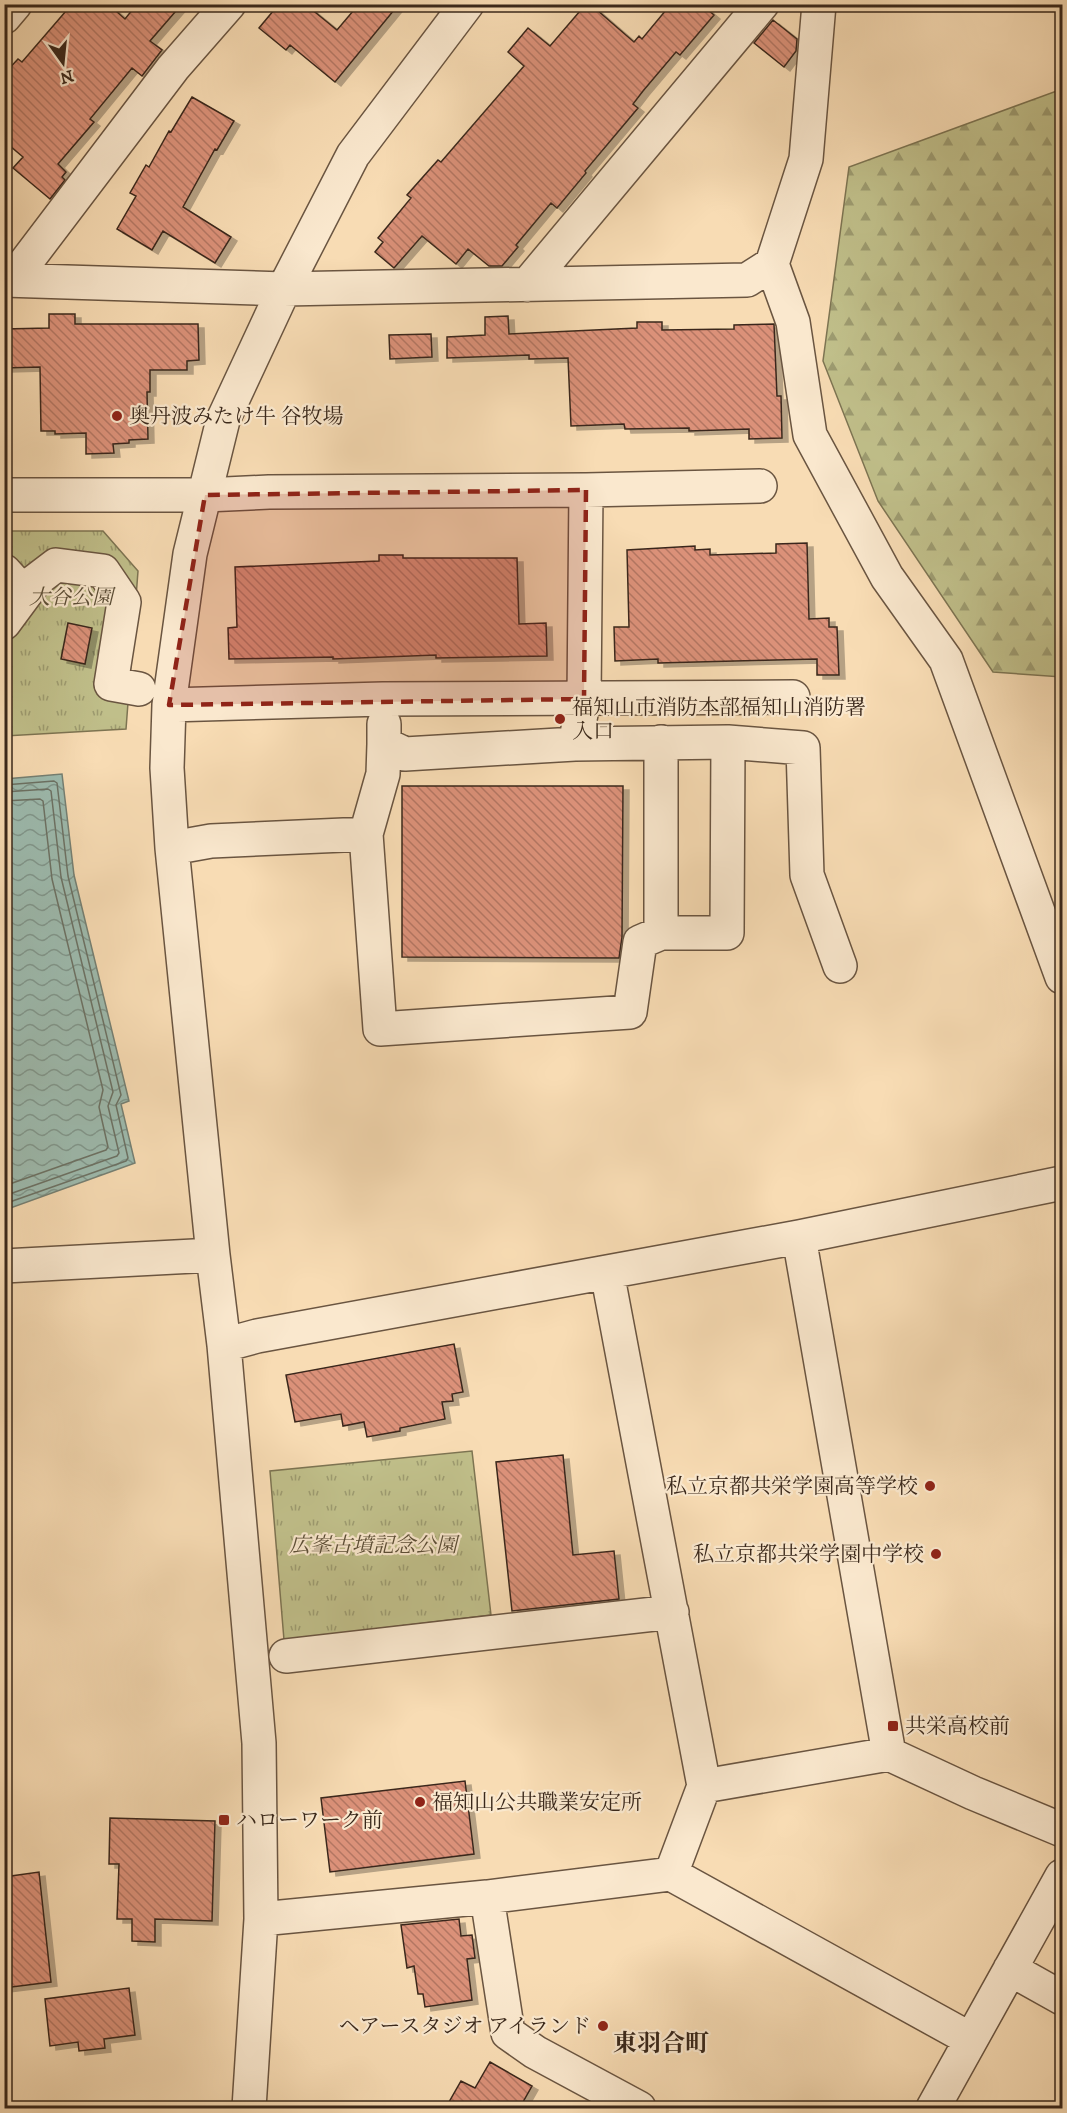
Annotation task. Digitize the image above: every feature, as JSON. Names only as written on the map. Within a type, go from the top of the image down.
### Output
[{"type":"street","points":[[4,17],[15,4]]},
{"type":"street","points":[[9,280],[173,69],[229,4]]},
{"type":"street","points":[[249,2109],[261,1919],[259,1743],[224,1345],[172,848],[167,768],[169,705],[190,554],[223,420],[284,289],[353,155],[467,4]]},
{"type":"street","points":[[527,285],[762,4]]},
{"type":"street","points":[[819,4],[806,159],[772,264],[793,322],[810,435],[887,577],[946,660],[1062,977]]},
{"type":"street","points":[[9,280],[284,289],[527,285],[747,280],[772,264]]},
{"type":"street","points":[[4,495],[206,495],[269,492],[586,490],[760,486]]},
{"type":"street","points":[[575,744],[584,699],[586,490]]},
{"type":"street","points":[[4,623],[15,582],[35,581],[56,565],[103,572],[124,602],[111,684],[139,689]]},
{"type":"street","points":[[169,705],[383,699],[793,697]]},
{"type":"street","points":[[383,699],[383,774],[366,834],[380,1029],[630,1012],[640,942],[661,933],[727,933],[728,741]]},
{"type":"street","points":[[384,744],[405,754],[575,744],[661,742],[728,741],[803,748],[807,875],[840,966]]},
{"type":"street","points":[[661,742],[661,933]]},
{"type":"street","points":[[172,848],[211,841],[366,834]]},
{"type":"street","points":[[224,1345],[257,1336],[799,1237],[1062,1183]]},
{"type":"street","points":[[799,1237],[889,1754]]},
{"type":"street","points":[[4,1266],[213,1255]]},
{"type":"street","points":[[607,1272],[704,1786],[671,1874]]},
{"type":"street","points":[[286,1656],[672,1612]]},
{"type":"street","points":[[704,1786],[889,1754],[973,1793],[1062,1830]]},
{"type":"street","points":[[261,1919],[487,1898],[671,1874],[970,2039]]},
{"type":"street","points":[[933,2109],[1062,1876]]},
{"type":"street","points":[[487,1898],[508,2033],[535,2052],[639,2109]]},
{"type":"street","points":[[1010,1969],[1062,1998]]},
{"type":"highlighted area","points":[[586,490],[584,699],[169,705],[205,495]]},
{"type":"green space","points":[[1062,89],[1062,677],[993,672],[878,501],[823,361],[849,167]]},
{"type":"green space","name":"大谷公園","points":[[5,531],[103,531],[138,571],[126,729],[5,736]]},
{"type":"green space","name":"広峯古墳記念公園","points":[[472,1451],[491,1615],[284,1640],[270,1471]]},
{"type":"water","points":[[62,774],[74,875],[129,1101],[121,1104],[135,1163],[5,1210],[5,779]]},
{"type":"building","points":[[72,4],[108,4],[125,19],[137,4],[182,4],[150,41],[162,50],[142,76],[132,68],[90,119],[94,122],[58,164],[66,172],[62,177],[65,180],[50,199],[13,168],[23,157],[4,141],[4,74],[18,59],[22,62]]},
{"type":"building","points":[[279,4],[305,4],[337,30],[359,4],[399,4],[335,82],[290,45],[286,50],[259,28]]},
{"type":"building","points":[[586,4],[590,4],[634,42],[639,36],[642,39],[671,4],[701,4],[714,15],[680,55],[676,52],[643,91],[633,104],[638,108],[585,171],[586,173],[557,208],[551,203],[516,245],[518,247],[502,266],[489,266],[468,249],[456,264],[422,236],[394,268],[375,252],[383,242],[378,238],[411,198],[407,195],[438,160],[441,162],[524,66],[508,52],[528,28],[550,46]]},
{"type":"building","points":[[773,20],[797,39],[796,51],[784,67],[754,43]]},
{"type":"building","points":[[192,97],[234,121],[217,150],[215,149],[183,207],[231,237],[215,263],[163,231],[152,250],[117,229],[136,196],[130,193],[146,165],[149,167],[169,131],[171,132]]},
{"type":"building","points":[[49,314],[75,314],[75,324],[198,324],[199,360],[187,361],[187,370],[150,370],[150,392],[147,392],[148,439],[113,444],[114,453],[86,454],[86,433],[55,434],[55,431],[41,431],[40,367],[4,368],[4,329],[49,328]]},
{"type":"building","points":[[508,316],[509,334],[637,328],[637,322],[662,322],[662,330],[734,329],[734,325],[774,324],[777,396],[781,396],[782,438],[749,439],[749,429],[689,431],[689,428],[625,429],[624,424],[571,426],[568,358],[529,359],[529,355],[447,358],[447,337],[485,335],[485,317]]},
{"type":"building","points":[[431,334],[432,357],[390,359],[389,335]]},
{"type":"building","points":[[807,543],[809,619],[829,618],[829,627],[837,627],[839,675],[817,675],[817,659],[658,663],[658,659],[615,661],[614,627],[629,627],[627,550],[695,546],[695,550],[710,549],[710,555],[776,553],[776,544]]},
{"type":"building","points":[[379,555],[403,555],[403,558],[517,558],[519,624],[546,623],[547,656],[436,658],[436,655],[333,659],[333,657],[229,659],[228,628],[237,627],[235,567],[379,561]]},
{"type":"building","points":[[68,623],[92,628],[85,664],[61,659]]},
{"type":"building","points":[[402,786],[623,786],[622,937],[619,958],[402,957]]},
{"type":"building","points":[[454,1344],[463,1392],[452,1394],[453,1401],[442,1402],[445,1419],[367,1437],[364,1422],[343,1426],[341,1414],[295,1422],[286,1375]]},
{"type":"building","points":[[563,1455],[573,1555],[614,1551],[619,1599],[512,1611],[496,1462]]},
{"type":"building","points":[[465,1781],[474,1854],[330,1872],[321,1798]]},
{"type":"building","points":[[110,1818],[215,1821],[212,1921],[155,1919],[155,1942],[132,1941],[132,1919],[117,1919],[119,1864],[109,1864]]},
{"type":"building","points":[[39,1872],[51,1982],[4,1988],[4,1877]]},
{"type":"building","points":[[459,1919],[461,1936],[472,1935],[475,1958],[467,1959],[472,2000],[425,2007],[423,1994],[418,1994],[414,1966],[407,1968],[401,1925]]},
{"type":"building","points":[[129,1988],[135,2035],[104,2039],[105,2048],[79,2051],[78,2042],[50,2046],[45,1999]]},
{"type":"building","points":[[490,2062],[532,2086],[519,2109],[445,2109],[461,2081],[475,2088]]},
{"type":"place","name":"奥丹波みたけ牛 谷牧場","points":[[117,416]]},
{"type":"place","name":"福知山市消防本部福知山消防署 入口","points":[[560,719]]},
{"type":"place","name":"私立京都共栄学園高等学校","points":[[930,1486]]},
{"type":"place","name":"私立京都共栄学園中学校","points":[[936,1554]]},
{"type":"place","name":"共栄高校前","points":[[893,1726]]},
{"type":"place","name":"福知山公共職業安定所","points":[[420,1802]]},
{"type":"place","name":"ハローワーク前","points":[[224,1820]]},
{"type":"place","name":"ヘアースタジオ アイランド","points":[[603,2026]]},
{"type":"district","name":"東羽合町","points":[[661,2043]]}]
